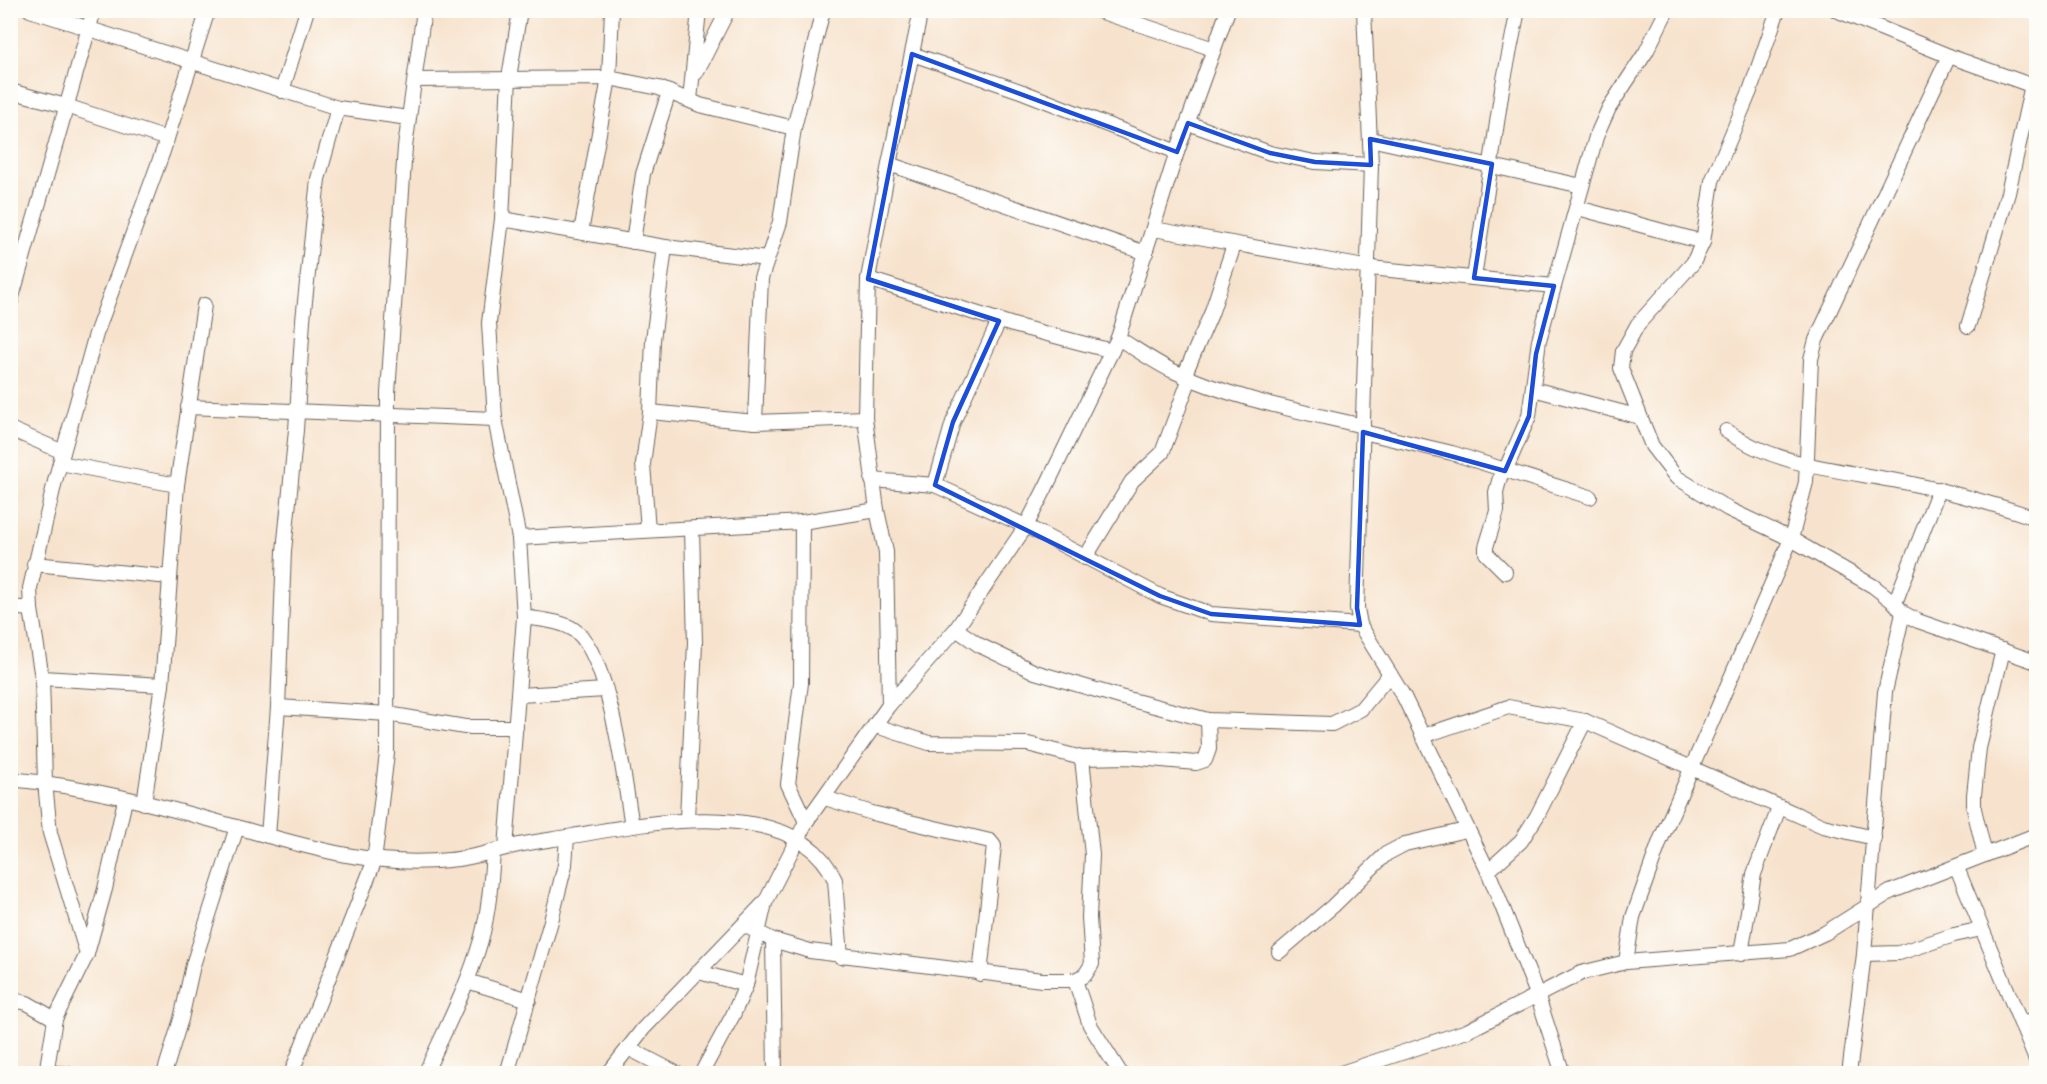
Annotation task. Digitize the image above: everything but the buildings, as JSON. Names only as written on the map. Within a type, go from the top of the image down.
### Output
[{"type":"street","points":[[30,10],[338,108],[408,118]]},
{"type":"street","points":[[10,304],[94,10]]},
{"type":"street","points":[[87,954],[50,833],[45,782],[42,678],[30,588],[61,458],[96,334],[167,139],[208,10]]},
{"type":"street","points":[[282,90],[307,10]]},
{"type":"street","points":[[291,1074],[374,862],[387,763],[388,415],[408,118],[424,10]]},
{"type":"street","points":[[425,1074],[467,981],[481,940],[500,850],[519,695],[524,617],[519,538],[495,419],[489,323],[502,219],[509,78],[520,10]]},
{"type":"street","points":[[581,232],[609,78],[612,10]]},
{"type":"street","points":[[690,100],[699,10]]},
{"type":"street","points":[[692,82],[728,10]]},
{"type":"street","points":[[755,422],[759,375],[759,294],[767,260],[780,222],[794,128],[823,10]]},
{"type":"street","points":[[889,705],[886,552],[872,480],[865,418],[868,279],[921,10]]},
{"type":"street","points":[[1096,10],[1214,49]]},
{"type":"street","points":[[701,1074],[733,1015],[746,985],[766,901],[797,837],[889,705],[956,629],[1026,526],[1118,338],[1177,152],[1228,10]]},
{"type":"street","points":[[1364,10],[1371,165],[1370,268],[1357,608],[1360,625],[1390,674],[1423,736],[1466,830],[1488,871],[1537,994],[1563,1074]]},
{"type":"street","points":[[1474,278],[1503,89],[1518,10]]},
{"type":"street","points":[[1505,572],[1486,553],[1497,511],[1496,492],[1529,416],[1536,354],[1596,137],[1609,108],[1646,52],[1667,10]]},
{"type":"street","points":[[1778,10],[1750,91],[1712,181],[1703,242],[1693,263],[1638,324],[1623,351],[1621,368],[1640,417],[1652,446],[1676,477],[1728,509],[1791,539],[1873,586],[1918,621],[2037,662]]},
{"type":"street","points":[[1841,11],[1949,56],[2034,86],[2008,193],[1968,326]]},
{"type":"street","points":[[912,54],[1023,92],[1177,152]]},
{"type":"street","points":[[1626,962],[1633,917],[1689,768],[1791,539],[1806,482],[1811,359],[1815,340],[1949,56]]},
{"type":"street","points":[[415,80],[609,78],[669,92],[690,100],[794,128]]},
{"type":"street","points":[[10,91],[66,106],[167,139]]},
{"type":"street","points":[[633,242],[644,174],[669,92]]},
{"type":"street","points":[[268,836],[278,707],[284,551],[298,410],[303,320],[318,179],[338,108]]},
{"type":"street","points":[[1188,123],[1270,153],[1315,162],[1371,165]]},
{"type":"street","points":[[1370,139],[1492,164],[1582,186]]},
{"type":"street","points":[[889,164],[1146,253]]},
{"type":"street","points":[[1578,208],[1703,242]]},
{"type":"street","points":[[502,219],[665,247],[767,260]]},
{"type":"street","points":[[1154,229],[1370,268],[1554,286]]},
{"type":"street","points":[[1085,558],[1132,480],[1162,453],[1234,245]]},
{"type":"street","points":[[648,530],[643,465],[650,412],[653,340],[665,247]]},
{"type":"street","points":[[868,279],[999,321],[1112,351]]},
{"type":"street","points":[[144,803],[162,685],[177,484],[204,305]]},
{"type":"street","points":[[935,485],[953,422],[999,321]]},
{"type":"street","points":[[1118,338],[1187,377],[1256,400],[1452,453],[1590,497]]},
{"type":"street","points":[[1533,389],[1640,417]]},
{"type":"street","points":[[188,407],[495,419]]},
{"type":"street","points":[[650,412],[755,422],[865,418]]},
{"type":"street","points":[[10,429],[61,458],[177,484]]},
{"type":"street","points":[[1725,431],[1747,446],[1771,456],[1807,465],[1939,489],[2037,518]]},
{"type":"street","points":[[872,480],[935,485],[1026,526],[1160,596],[1211,614],[1360,625]]},
{"type":"street","points":[[1849,1074],[1864,954],[1885,692],[1899,608],[1939,489]]},
{"type":"street","points":[[519,538],[802,522],[877,510]]},
{"type":"street","points":[[802,522],[801,683],[788,784],[806,822]]},
{"type":"street","points":[[687,819],[695,643],[692,529]]},
{"type":"street","points":[[34,564],[170,577]]},
{"type":"street","points":[[10,607],[31,609]]},
{"type":"street","points":[[524,617],[567,625],[588,644],[614,717],[632,826]]},
{"type":"street","points":[[956,629],[979,645],[1035,672],[1120,698],[1208,720],[1332,724],[1361,709],[1390,674]]},
{"type":"street","points":[[1985,855],[1974,808],[1974,795],[1979,748],[2003,650]]},
{"type":"street","points":[[42,678],[162,685]]},
{"type":"street","points":[[519,695],[606,690]]},
{"type":"street","points":[[278,707],[388,714],[465,727],[516,727]]},
{"type":"street","points":[[1423,736],[1508,707],[1585,721],[1823,826],[1874,838]]},
{"type":"street","points":[[876,726],[929,742],[1028,744],[1082,758],[1128,757],[1196,763],[1205,760],[1209,749],[1208,720]]},
{"type":"street","points":[[1488,871],[1521,840],[1537,816],[1585,721]]},
{"type":"street","points":[[744,924],[773,940],[841,957],[980,974],[1042,980],[1075,980],[1085,975],[1092,964],[1089,917],[1092,855],[1082,758]]},
{"type":"street","points":[[10,779],[45,782],[144,803],[374,862],[449,861],[567,837],[687,819],[757,826],[797,837],[830,869],[835,880],[841,957]]},
{"type":"street","points":[[825,798],[872,813],[990,841],[994,846],[980,974]]},
{"type":"street","points":[[68,1074],[46,1073],[55,1019],[87,954],[105,890],[125,800]]},
{"type":"street","points":[[1741,954],[1754,874],[1779,808]]},
{"type":"street","points":[[164,1074],[181,1019],[193,965],[237,827]]},
{"type":"street","points":[[1279,952],[1333,906],[1386,854],[1405,844],[1466,830]]},
{"type":"street","points":[[1344,1072],[1467,1031],[1581,972],[1626,962],[1790,949],[1825,933],[1890,892],[2037,836]]},
{"type":"street","points":[[507,1074],[565,865],[567,837]]},
{"type":"street","points":[[1957,868],[2037,1060]]},
{"type":"street","points":[[608,1074],[628,1048],[766,901]]},
{"type":"street","points":[[1864,954],[1899,953],[1954,935],[1982,929]]},
{"type":"street","points":[[773,940],[775,1074]]},
{"type":"street","points":[[699,972],[746,985]]},
{"type":"street","points":[[1075,980],[1090,1025],[1120,1074]]},
{"type":"street","points":[[467,981],[529,1000]]},
{"type":"street","points":[[10,999],[27,1003],[55,1019]]},
{"type":"street","points":[[2022,1024],[2037,1019]]},
{"type":"street","points":[[628,1048],[678,1074]]},
{"type":"highlighted area","points":[[912,54],[1177,152],[1188,123],[1270,153],[1315,162],[1371,165],[1370,139],[1492,164],[1474,278],[1554,286],[1536,354],[1529,416],[1505,471],[1363,432],[1357,608],[1360,625],[1211,614],[1160,596],[935,485],[953,422],[999,321],[868,279]]}]
